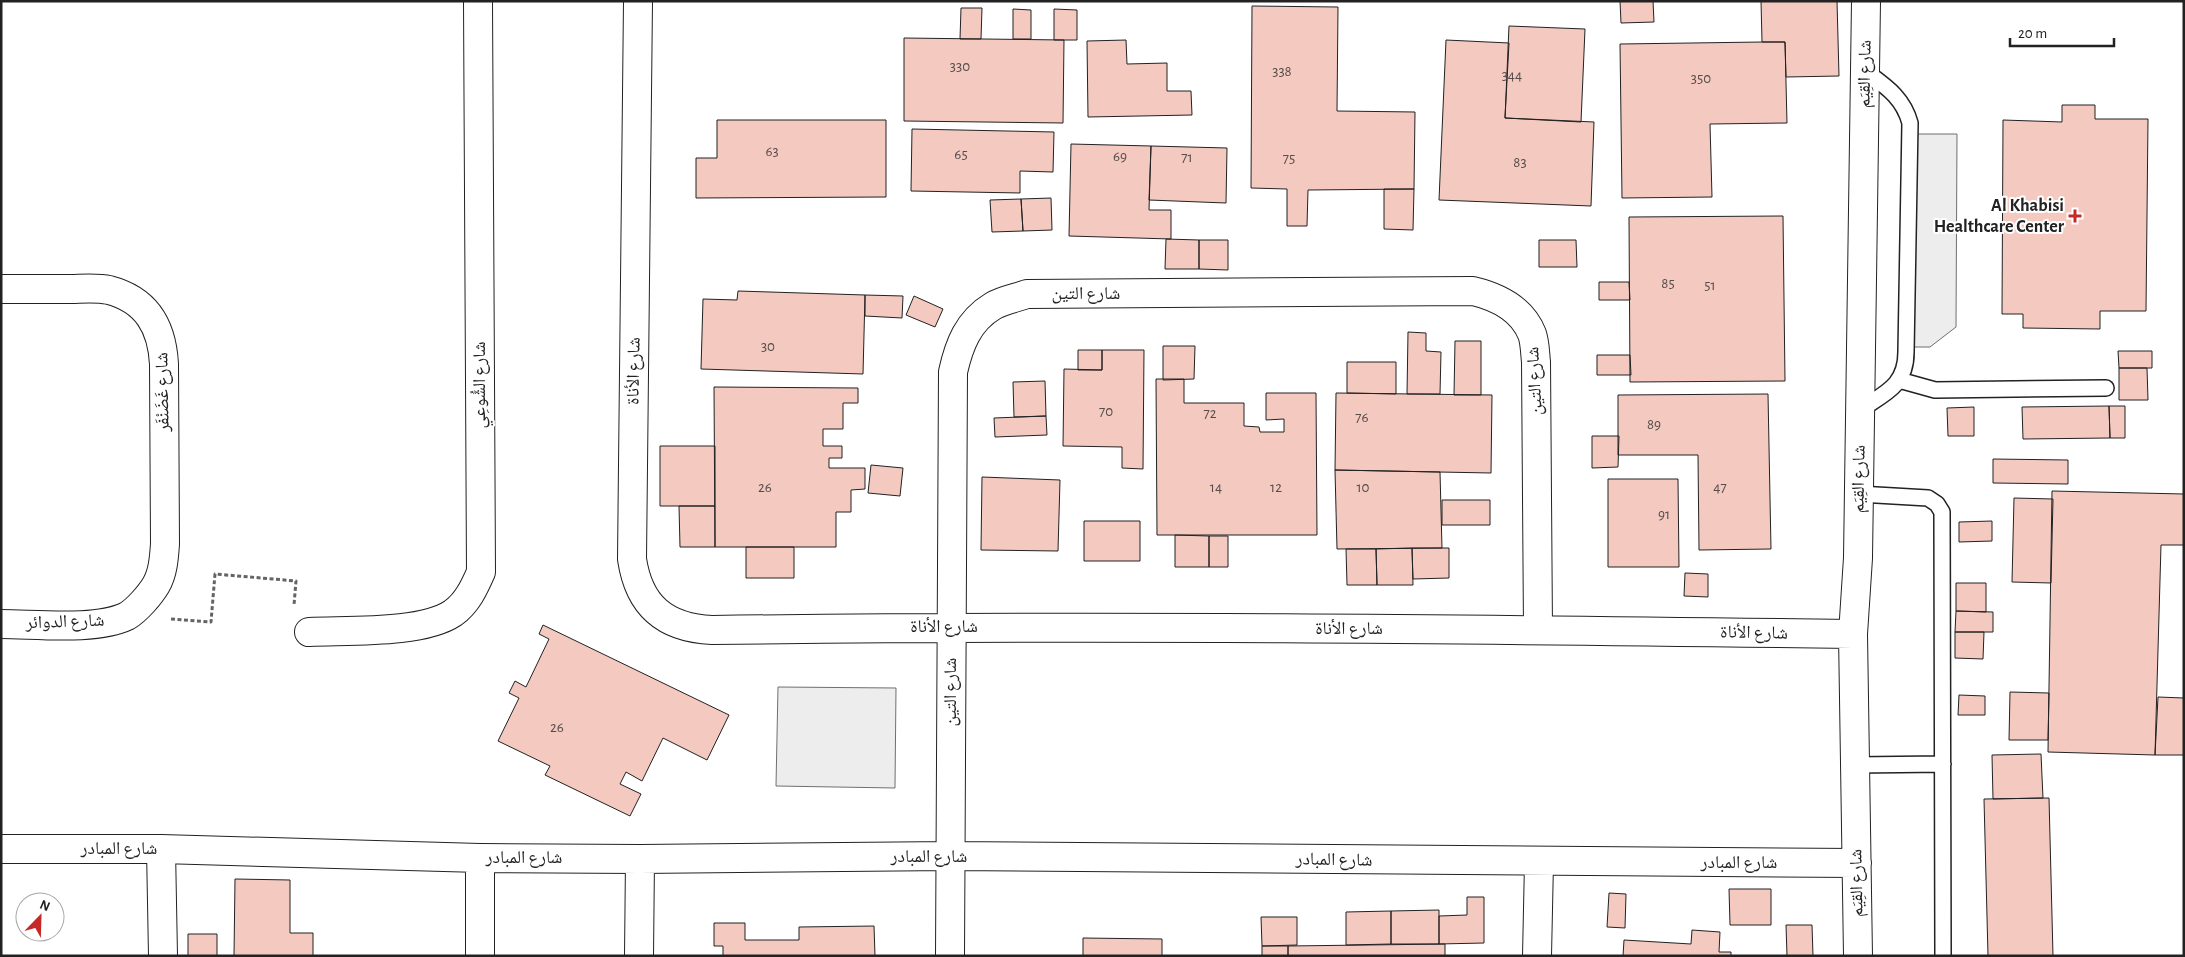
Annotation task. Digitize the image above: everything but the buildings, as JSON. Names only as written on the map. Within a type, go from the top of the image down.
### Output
[{"type":"street","name":"شارع الشُّوعِي","points":[[309,632],[407,628],[432,624],[454,612],[471,595],[481,572],[478,1]]},
{"type":"street","name":"شارع الأناة","points":[[638,1],[632,559],[635,579],[644,597],[657,612],[673,623],[692,629],[952,627],[1538,630],[1853,634]]},
{"type":"street","name":"شارع القِيَم","points":[[1858,956],[1853,634],[1858,558],[1866,1]]},
{"type":"street","name":"شارع غَضَنْفَر","points":[[1,289],[108,289],[127,296],[144,308],[156,325],[162,344],[163,357],[165,544],[163,565],[156,585],[128,615]]},
{"type":"street","name":"شارع التين","points":[[950,956],[953,372],[964,334],[976,320],[994,305],[1027,294],[1473,291],[1490,295],[1507,304],[1522,317],[1532,335],[1536,362],[1538,630]]},
{"type":"street","name":"شارع الدوائر","points":[[1,624],[89,625],[109,622],[128,615]]},
{"type":"street","name":"شارع المبادر","points":[[1,849],[161,849],[480,858],[640,859],[950,856],[1857,863]]},
{"type":"street","points":[[161,849],[163,956]]},
{"type":"street","points":[[480,858],[480,956]]},
{"type":"street","points":[[639,956],[640,859]]},
{"type":"street","points":[[1537,956],[1539,862]]},
{"type":"lane","points":[[1860,410],[1894,388],[1906,362],[1910,123],[1907,112],[1897,95],[1865,71]]},
{"type":"lane","points":[[1899,380],[1935,390],[2106,388]]},
{"type":"lane","points":[[1859,494],[1928,498],[1937,504],[1942,512],[1943,956]]},
{"type":"lane","points":[[1855,765],[1943,764]]},
{"type":"path","points":[[128,615],[211,622],[214,574],[287,580],[296,581],[292,630],[309,632]]},
{"type":"shaded area","points":[[1911,134],[1957,134],[1956,327],[1930,347],[1911,347]]},
{"type":"shaded area","points":[[778,687],[896,688],[895,788],[776,786]]},
{"type":"place","name":"Al Khabisi Healthcare Center","points":[[2075,216]]}]
